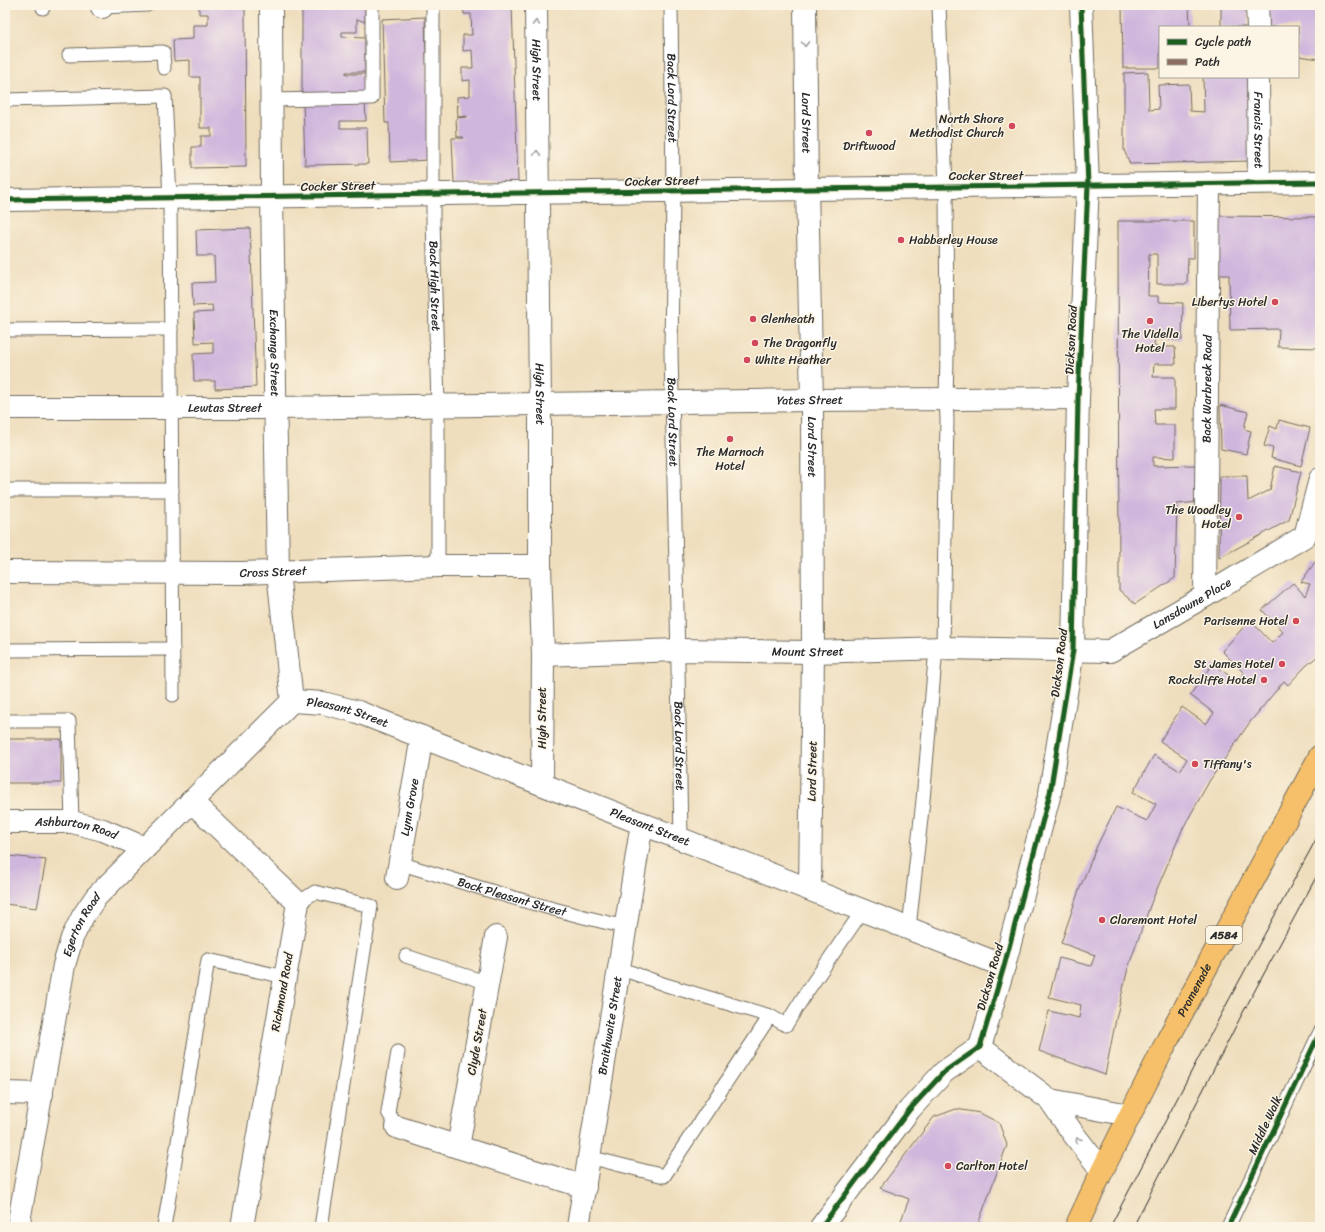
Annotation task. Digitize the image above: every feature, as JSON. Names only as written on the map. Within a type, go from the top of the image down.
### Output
[{"type":"main road","name":"Promenade","points":[[1076,1227],[1129,1114],[1320,756]]},
{"type":"street","name":"Exchange Street","points":[[271,5],[272,196],[278,572],[292,701]]},
{"type":"street","name":"High Street","points":[[536,5],[540,566],[543,655],[542,784]]},
{"type":"street","name":"Lord Street","points":[[805,5],[807,188],[812,400],[813,652],[810,890]]},
{"type":"street","name":"Dickson Road","points":[[980,1047],[1004,966],[1050,793],[1073,650],[1078,398],[1088,186],[1081,5]]},
{"type":"street","points":[[1257,5],[1258,26]]},
{"type":"street","name":"Francis Street","points":[[1258,78],[1260,182]]},
{"type":"street","name":"Cocker Street","points":[[5,200],[1320,182]]},
{"type":"street","name":"Back Warbreck Road","points":[[1205,596],[1209,183]]},
{"type":"street","name":"Yates Street","points":[[540,403],[672,403],[812,400],[1078,398]]},
{"type":"street","name":"Lewtas Street","points":[[5,408],[276,408],[540,403]]},
{"type":"street","name":"Lansdowne Place","points":[[1073,650],[1110,651],[1305,536],[1320,479]]},
{"type":"street","name":"Cross Street","points":[[5,572],[278,572],[438,566],[540,566]]},
{"type":"street","name":"Mount Street","points":[[543,655],[677,650],[813,652],[940,648],[1073,650]]},
{"type":"street","name":"Pleasant Street","points":[[292,701],[323,703],[358,712],[1004,966]]},
{"type":"street","name":"Egerton Road","points":[[18,1227],[64,965],[72,938],[83,916],[96,897],[292,701]]},
{"type":"street","name":"Lynn Grove","points":[[398,871],[422,737]]},
{"type":"street","points":[[191,801],[298,903]]},
{"type":"street","name":"Ashburton Road","points":[[5,822],[72,822],[102,830],[145,848]]},
{"type":"street","name":"Braithwaite Street","points":[[578,1227],[642,823]]},
{"type":"street","name":"Richmond Road","points":[[242,1227],[298,903]]},
{"type":"street","name":"Clyde Street","points":[[458,1147],[496,938]]},
{"type":"street","points":[[821,1227],[910,1109],[944,1072],[980,1047],[1050,1100],[1102,1171]]},
{"type":"street","points":[[5,1093],[42,1094]]},
{"type":"street","points":[[1050,1100],[1129,1114]]},
{"type":"street","points":[[397,1127],[585,1187]]},
{"type":"lane","points":[[102,6],[147,5]]},
{"type":"lane","points":[[271,100],[372,98],[372,5]]},
{"type":"lane","name":"Back High Street","points":[[433,5],[434,195],[438,406],[438,566]]},
{"type":"lane","name":"Back Lord Street","points":[[671,5],[673,191],[671,353],[677,650],[679,681],[681,839]]},
{"type":"lane","points":[[909,928],[940,648],[947,419],[947,357],[946,187],[939,5]]},
{"type":"lane","points":[[69,55],[163,52],[164,68]]},
{"type":"lane","points":[[5,100],[165,94],[170,198],[173,695]]},
{"type":"lane","points":[[5,330],[171,329]]},
{"type":"lane","points":[[5,490],[172,490]]},
{"type":"lane","points":[[5,650],[172,649]]},
{"type":"lane","points":[[5,721],[69,720],[72,822]]},
{"type":"lane","name":"Back Pleasant Street","points":[[398,871],[526,901],[597,921],[626,927]]},
{"type":"lane","points":[[298,903],[315,892],[371,906],[321,1227]]},
{"type":"lane","points":[[619,968],[666,986],[770,1016],[786,1025],[862,910]]},
{"type":"lane","points":[[406,956],[488,983]]},
{"type":"lane","points":[[164,1227],[208,960],[285,977]]},
{"type":"lane","points":[[589,1157],[664,1176],[770,1016]]},
{"type":"lane","name":"Middle Walk","points":[[1228,1227],[1320,1032]]},
{"type":"lane","points":[[397,1127],[388,1112],[398,1052]]},
{"type":"building","points":[[199,5],[245,5],[246,167],[192,168],[192,147],[201,147],[201,136],[211,136],[211,128],[200,128],[200,77],[190,77],[190,60],[174,61],[173,40],[193,39],[193,25],[208,25],[208,14],[199,14]]},
{"type":"building","points":[[302,5],[365,5],[365,22],[357,19],[357,32],[342,32],[342,37],[365,38],[365,72],[346,72],[346,74],[367,74],[366,97],[302,97]]},
{"type":"building","points":[[463,5],[512,5],[518,182],[454,183],[452,138],[464,138],[457,137],[456,118],[467,117],[458,117],[457,97],[470,96],[470,80],[462,81],[462,68],[473,68],[472,50],[463,51],[463,35],[472,35],[471,14],[464,14]]},
{"type":"building","points":[[1122,5],[1189,5],[1190,26],[1159,26],[1159,68],[1123,68]]},
{"type":"building","points":[[1221,5],[1248,5],[1248,26],[1221,26]]},
{"type":"building","points":[[1268,5],[1320,5],[1320,59],[1299,56],[1299,26],[1269,26]]},
{"type":"building","points":[[425,17],[429,160],[390,162],[389,123],[385,123],[382,19]]},
{"type":"building","points":[[1148,72],[1149,110],[1159,109],[1158,85],[1189,84],[1190,111],[1204,112],[1203,78],[1249,78],[1250,161],[1130,164],[1124,150],[1124,73]]},
{"type":"building","points":[[365,100],[366,121],[340,121],[340,128],[367,128],[368,164],[305,165],[303,101]]},
{"type":"building","name":"Libertys Hotel","points":[[1217,216],[1320,217],[1320,348],[1278,347],[1279,329],[1230,330],[1229,275],[1217,275]]},
{"type":"building","points":[[1118,221],[1194,221],[1194,258],[1188,258],[1187,284],[1157,284],[1157,254],[1149,254],[1148,296],[1158,296],[1158,302],[1183,303],[1182,340],[1155,339],[1154,347],[1175,347],[1176,364],[1154,364],[1153,377],[1175,377],[1175,409],[1154,409],[1155,425],[1175,425],[1175,458],[1153,457],[1153,466],[1198,465],[1199,502],[1177,504],[1175,578],[1135,604],[1119,590]]},
{"type":"building","points":[[250,228],[256,387],[215,389],[215,381],[194,381],[193,354],[213,353],[213,342],[195,343],[194,313],[213,312],[212,305],[193,306],[192,283],[215,282],[214,256],[197,256],[196,230]]},
{"type":"building","points":[[1220,405],[1248,412],[1244,429],[1251,431],[1246,454],[1221,449]]},
{"type":"building","points":[[1279,420],[1310,428],[1301,466],[1271,458],[1273,448],[1264,446],[1270,426],[1277,429]]},
{"type":"building","points":[[1275,466],[1301,472],[1289,520],[1219,558],[1220,476],[1247,476],[1248,501],[1270,490]]},
{"type":"building","points":[[1315,562],[1320,564],[1320,654],[1288,685],[1284,681],[1250,722],[1210,780],[1183,828],[1151,903],[1128,968],[1105,1075],[1039,1051],[1049,1011],[1079,1018],[1081,1005],[1049,997],[1059,958],[1091,966],[1095,955],[1061,943],[1079,890],[1097,846],[1116,807],[1147,821],[1156,804],[1133,792],[1154,755],[1180,771],[1187,759],[1160,741],[1182,707],[1206,724],[1214,713],[1190,695],[1213,663],[1237,682],[1244,673],[1222,651],[1250,620],[1272,643],[1283,632],[1262,610],[1293,583],[1305,596],[1310,584],[1301,582]]},
{"type":"building","points":[[5,739],[61,739],[61,783],[5,783]]},
{"type":"building","points":[[10,856],[46,860],[37,908],[5,904],[5,863],[9,863]]},
{"type":"building","name":"Carlton Hotel","points":[[956,1109],[980,1113],[999,1123],[1007,1145],[977,1227],[899,1226],[909,1199],[880,1188],[934,1117]]},
{"type":"tram line","points":[[1110,1227],[1224,1009],[1320,832]]},
{"type":"tram line","points":[[1133,1227],[1240,1018],[1320,870]]},
{"type":"marked path","points":[[1316,1227],[1320,1219]]},
{"type":"cycle path","points":[[821,1227],[910,1109],[944,1072],[980,1047],[1004,966],[1050,793],[1073,650],[1078,398],[1088,186],[1081,5]]},
{"type":"cycle path","points":[[5,200],[1320,182]]},
{"type":"cycle path","points":[[1228,1227],[1320,1032]]},
{"type":"place","name":"North Shore Methodist Church","points":[[1012,126]]},
{"type":"place","name":"Driftwood","points":[[869,133]]},
{"type":"place","name":"Habberley House","points":[[901,240]]},
{"type":"place","name":"Libertys Hotel","points":[[1275,302]]},
{"type":"place","name":"Glenheath","points":[[753,319]]},
{"type":"place","name":"The Vidella Hotel","points":[[1150,321]]},
{"type":"place","name":"The Dragonfly","points":[[755,343]]},
{"type":"place","name":"White Heather","points":[[747,360]]},
{"type":"place","name":"The Marnoch Hotel","points":[[730,439]]},
{"type":"place","name":"The Woodley Hotel","points":[[1239,517]]},
{"type":"place","name":"Parisenne Hotel","points":[[1296,621]]},
{"type":"place","name":"St James Hotel","points":[[1282,664]]},
{"type":"place","name":"Rockcliffe Hotel","points":[[1264,680]]},
{"type":"place","name":"Tiffany's","points":[[1195,764]]},
{"type":"place","name":"Claremont Hotel","points":[[1102,920]]},
{"type":"place","name":"Carlton Hotel","points":[[948,1166]]}]
